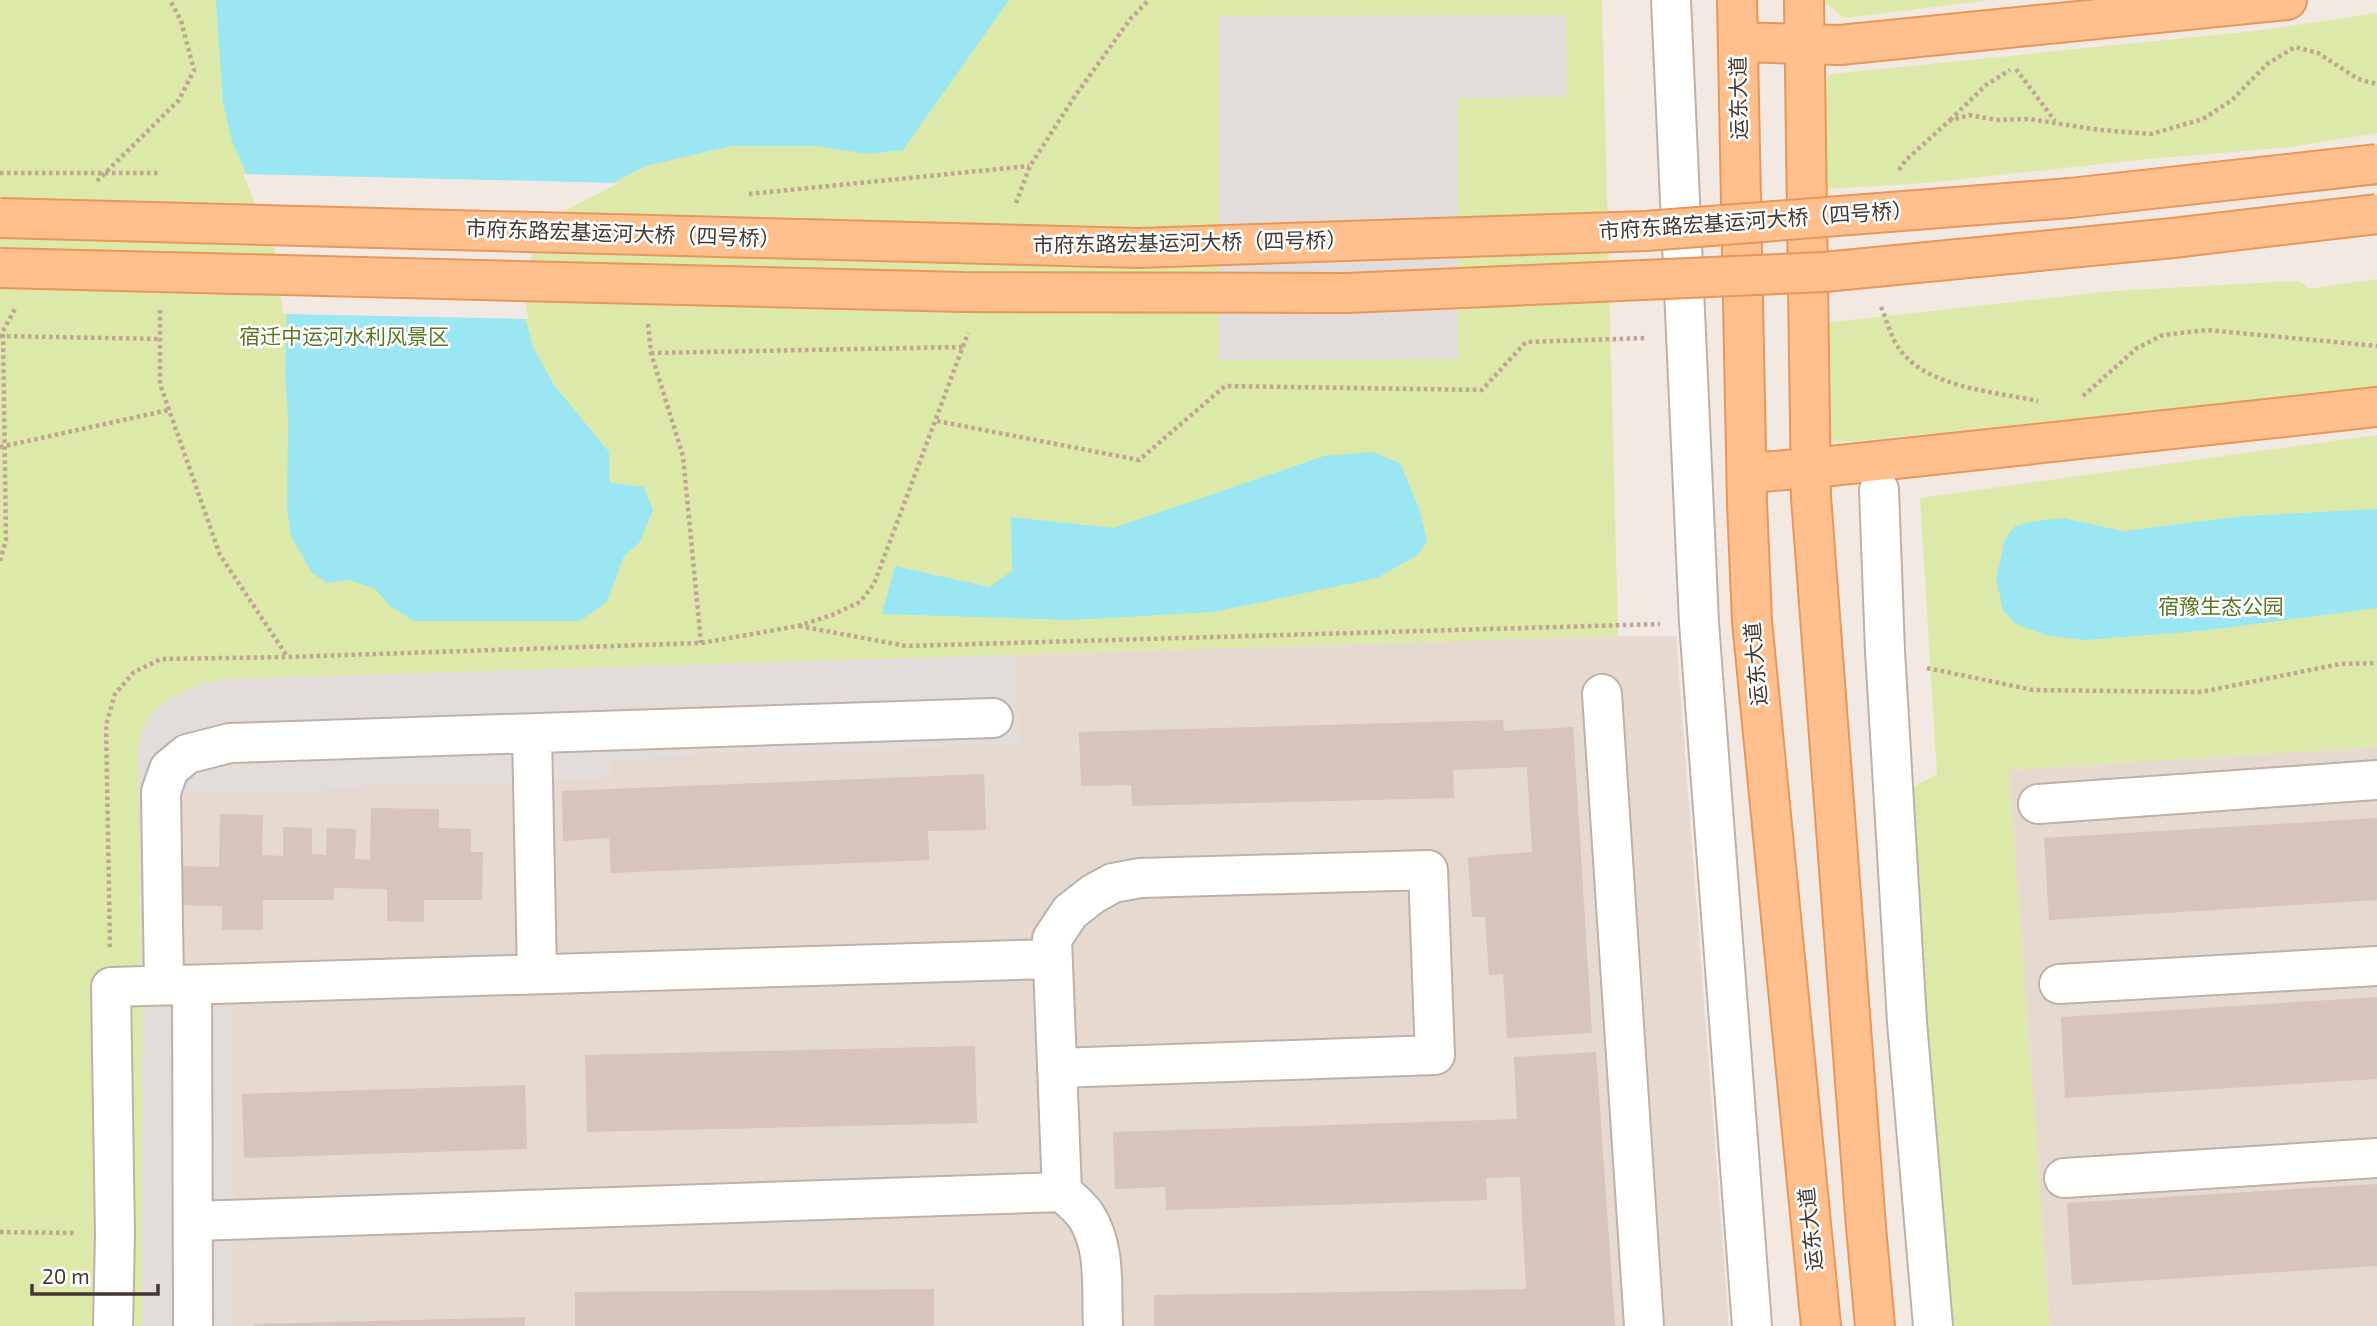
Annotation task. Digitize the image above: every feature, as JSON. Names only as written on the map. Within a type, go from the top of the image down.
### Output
[{"type":"main road","name":"运东大道","points":[[1737,0],[1746,473],[1752,621],[1821,1326]]},
{"type":"main road","points":[[1804,0],[1811,497],[1875,1326]]},
{"type":"main road","points":[[1738,42],[1854,44],[2287,0]]},
{"type":"main road","name":"市府东路宏基运河大桥（四号桥）","points":[[0,218],[1139,248],[1646,232],[2070,198],[2377,164]]},
{"type":"main road","points":[[0,268],[963,292],[1347,293],[1824,272],[2377,214]]},
{"type":"main road","points":[[1746,473],[2377,407]]},
{"type":"lane","points":[[1671,0],[1699,623],[1752,1326]]},
{"type":"lane","points":[[1879,490],[1885,651],[1907,1022],[1933,1326]]},
{"type":"lane","points":[[1602,694],[1644,1326]]},
{"type":"lane","points":[[193,1326],[193,1221],[178,985],[161,792],[169,769],[187,754],[230,743],[992,718]]},
{"type":"lane","points":[[532,734],[537,974]]},
{"type":"lane","points":[[2038,804],[2377,780]]},
{"type":"lane","points":[[1056,1068],[1435,1055],[1428,870],[1140,878],[1113,883],[1070,912],[1052,939],[1056,1068],[1062,1192]]},
{"type":"lane","points":[[113,1326],[115,1234],[111,987],[1052,958]]},
{"type":"lane","points":[[2059,984],[2377,966]]},
{"type":"lane","points":[[2064,1178],[2377,1158]]},
{"type":"lane","points":[[193,1221],[1062,1192],[1085,1213],[1096,1233],[1100,1252],[1103,1326]]},
{"type":"path","points":[[1013,211],[1030,166],[1067,108],[1131,18],[1149,0]]},
{"type":"path","points":[[2014,66],[2055,122]]},
{"type":"path","points":[[0,173],[159,173]]},
{"type":"path","points":[[160,297],[160,384],[220,555],[288,657]]},
{"type":"path","points":[[111,987],[106,725],[116,694],[134,672],[161,659],[701,643],[799,626],[832,615],[860,602],[874,584],[972,322]]},
{"type":"path","points":[[0,336],[160,339]]},
{"type":"path","points":[[937,421],[1139,460],[1224,386],[1482,390],[1526,342],[1686,336]]},
{"type":"path","points":[[651,353],[963,347]]},
{"type":"path","points":[[0,447],[169,410]]},
{"type":"path","points":[[799,626],[906,646],[1699,623]]},
{"type":"path","points":[[1916,666],[2033,690],[2201,692],[2340,664],[2377,663]]},
{"type":"path","points":[[0,1232],[115,1234]]},
{"type":"shaded area","points":[[1566,15],[1567,97],[1458,98],[1458,359],[1219,360],[1219,16]]},
{"type":"shaded area","points":[[1676,636],[1729,1326],[142,1326],[142,1008],[138,748],[228,679]]},
{"type":"shaded area","points":[[1016,655],[1020,745],[611,758],[612,779],[139,795],[138,748],[148,718],[165,702],[183,692],[202,684],[228,679]]},
{"type":"shaded area","points":[[2377,747],[2377,1326],[2050,1326],[2009,770]]},
{"type":"shaded area","points":[[234,1007],[234,1326],[142,1326],[142,1008]]},
{"type":"green space","name":"宿迁中运河水利风景区","points":[[0,0],[1602,0],[1618,636],[228,679],[202,684],[138,748],[142,1008],[142,1326],[0,1326]]},
{"type":"green space","points":[[1821,0],[1990,0],[1845,18]]},
{"type":"green space","points":[[2377,13],[2377,133],[2291,147],[2137,160],[1925,183],[1810,190],[1805,98],[1831,74],[2255,31]]},
{"type":"green space","points":[[2377,279],[2377,389],[1858,441],[1822,442],[1823,323],[2113,291],[2299,281],[2309,289]]},
{"type":"green space","name":"宿豫生态公园","points":[[2377,435],[2377,747],[2009,770],[2050,1326],[1947,1326],[1909,789],[1937,774],[1920,498]]},
{"type":"water","points":[[216,0],[1009,0],[903,150],[868,154],[816,146],[731,146],[646,166],[552,213],[523,264],[523,308],[533,347],[554,385],[609,452],[610,483],[644,487],[653,510],[639,543],[624,556],[607,602],[580,621],[414,621],[390,606],[374,588],[349,580],[327,583],[312,573],[291,536],[287,510],[287,322],[280,251],[232,141],[223,103]]},
{"type":"water","points":[[1372,452],[1400,463],[1419,508],[1427,540],[1418,555],[1377,578],[1214,612],[1070,620],[882,614],[895,566],[989,587],[1012,571],[1011,517],[1113,528],[1324,456]]},
{"type":"water","points":[[2377,509],[2377,608],[2201,631],[2085,640],[2049,636],[2015,624],[2003,610],[1996,579],[2005,539],[2015,526],[2064,518],[2123,531],[2243,516]]},
{"type":"pier","points":[[243,174],[619,183],[554,216],[527,265],[526,307],[529,319],[283,314],[276,252]]},
{"type":"building","points":[[1503,720],[1504,731],[1573,727],[1592,1033],[1507,1038],[1503,974],[1489,975],[1485,917],[1472,917],[1468,857],[1532,852],[1527,767],[1453,770],[1454,798],[1132,806],[1131,785],[1081,786],[1079,732]]},
{"type":"building","points":[[984,774],[986,830],[928,831],[929,860],[611,873],[609,838],[563,841],[562,791]]},
{"type":"building","points":[[371,808],[439,809],[439,828],[471,829],[471,852],[483,852],[482,900],[424,900],[424,922],[387,921],[387,889],[334,888],[334,900],[263,900],[263,930],[222,930],[222,906],[171,905],[172,866],[219,867],[220,814],[263,815],[262,855],[283,856],[283,827],[312,828],[312,854],[326,855],[327,828],[356,829],[355,859],[370,860]]},
{"type":"building","points":[[2377,818],[2377,900],[2049,920],[2044,838]]},
{"type":"building","points":[[2377,997],[2377,1079],[2065,1098],[2061,1017]]},
{"type":"building","points":[[975,1046],[977,1123],[587,1132],[585,1055]]},
{"type":"building","points":[[1596,1052],[1615,1326],[1154,1326],[1154,1295],[1526,1289],[1520,1177],[1486,1178],[1487,1200],[1166,1210],[1165,1187],[1115,1189],[1113,1132],[1517,1119],[1514,1057]]},
{"type":"building","points":[[525,1085],[527,1149],[244,1158],[242,1094]]},
{"type":"building","points":[[2377,1184],[2377,1266],[2072,1285],[2067,1203]]},
{"type":"building","points":[[934,1289],[934,1326],[575,1326],[575,1292]]},
{"type":"building","points":[[525,1317],[525,1326],[254,1326],[254,1324]]}]
